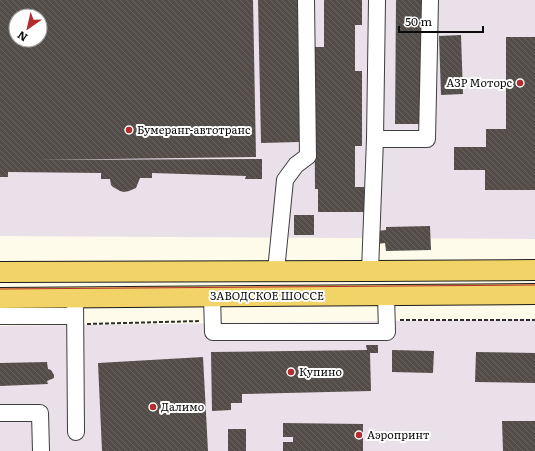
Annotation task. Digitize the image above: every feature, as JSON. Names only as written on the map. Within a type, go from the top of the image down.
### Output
[{"type":"main road","points":[[0,272],[535,270]]},
{"type":"main road","name":"ЗАВОДСКОЕ ШОССЕ","points":[[0,298],[74,312],[212,296],[535,294]]},
{"type":"lane","points":[[276,271],[285,180],[296,165],[308,156],[306,0]]},
{"type":"lane","points":[[370,271],[375,138],[377,0]]},
{"type":"lane","points":[[375,138],[427,139],[430,0]]},
{"type":"lane","points":[[212,296],[212,332],[387,332],[386,295]]},
{"type":"lane","points":[[0,316],[74,312],[76,432]]},
{"type":"lane","points":[[0,413],[40,413],[41,451]]},
{"type":"path","points":[[74,312],[213,321]]},
{"type":"path","points":[[386,320],[535,320]]},
{"type":"shaded area","points":[[0,0],[535,0],[535,239],[0,236]]},
{"type":"shaded area","points":[[535,319],[535,451],[0,451],[0,326]]},
{"type":"building","points":[[0,0],[253,0],[256,157],[36,160],[262,159],[262,179],[245,179],[246,176],[152,173],[152,178],[140,178],[136,188],[124,192],[113,187],[110,179],[101,179],[101,173],[8,172],[8,177],[0,177]]},
{"type":"building","points":[[258,0],[301,0],[299,142],[261,143]]},
{"type":"building","points":[[324,0],[362,0],[362,25],[355,25],[355,71],[362,71],[362,146],[355,146],[355,187],[364,187],[364,212],[318,212],[318,189],[315,189],[314,47],[324,47]]},
{"type":"building","points":[[396,0],[423,0],[423,124],[395,124]]},
{"type":"building","points":[[461,35],[463,94],[441,95],[439,36]]},
{"type":"building","name":"АЗР Моторс","points":[[506,37],[535,37],[535,190],[485,190],[485,170],[454,170],[454,147],[486,147],[486,129],[506,129]]},
{"type":"building","points":[[294,215],[314,215],[314,235],[294,235]]},
{"type":"building","points":[[430,226],[431,250],[386,251],[385,243],[377,244],[377,231],[386,230],[386,227]]},
{"type":"building","name":"Купино","points":[[366,345],[378,345],[378,353],[370,353],[371,391],[242,394],[242,403],[231,403],[231,410],[212,411],[211,352],[367,350]]},
{"type":"building","points":[[392,350],[434,351],[433,373],[392,372]]},
{"type":"building","points":[[476,352],[535,353],[535,383],[475,382]]},
{"type":"building","name":"Далимо","points":[[203,357],[208,451],[102,451],[98,363]]},
{"type":"building","points":[[47,362],[48,369],[51,370],[54,375],[54,378],[47,381],[48,384],[0,386],[0,363]]},
{"type":"building","points":[[502,421],[535,421],[535,451],[503,451]]},
{"type":"building","points":[[283,423],[363,424],[363,451],[283,451],[283,442],[293,442],[293,437],[283,437]]},
{"type":"building","points":[[228,429],[246,429],[246,451],[228,451]]},
{"type":"tram line","points":[[0,289],[535,285]]},
{"type":"place","name":"АЗР Моторс","points":[[520,83]]},
{"type":"place","name":"Бумеранг-автотранс","points":[[129,130]]},
{"type":"place","name":"Купино","points":[[291,372]]},
{"type":"place","name":"Далимо","points":[[153,407]]},
{"type":"place","name":"Аэропринт","points":[[359,435]]}]
